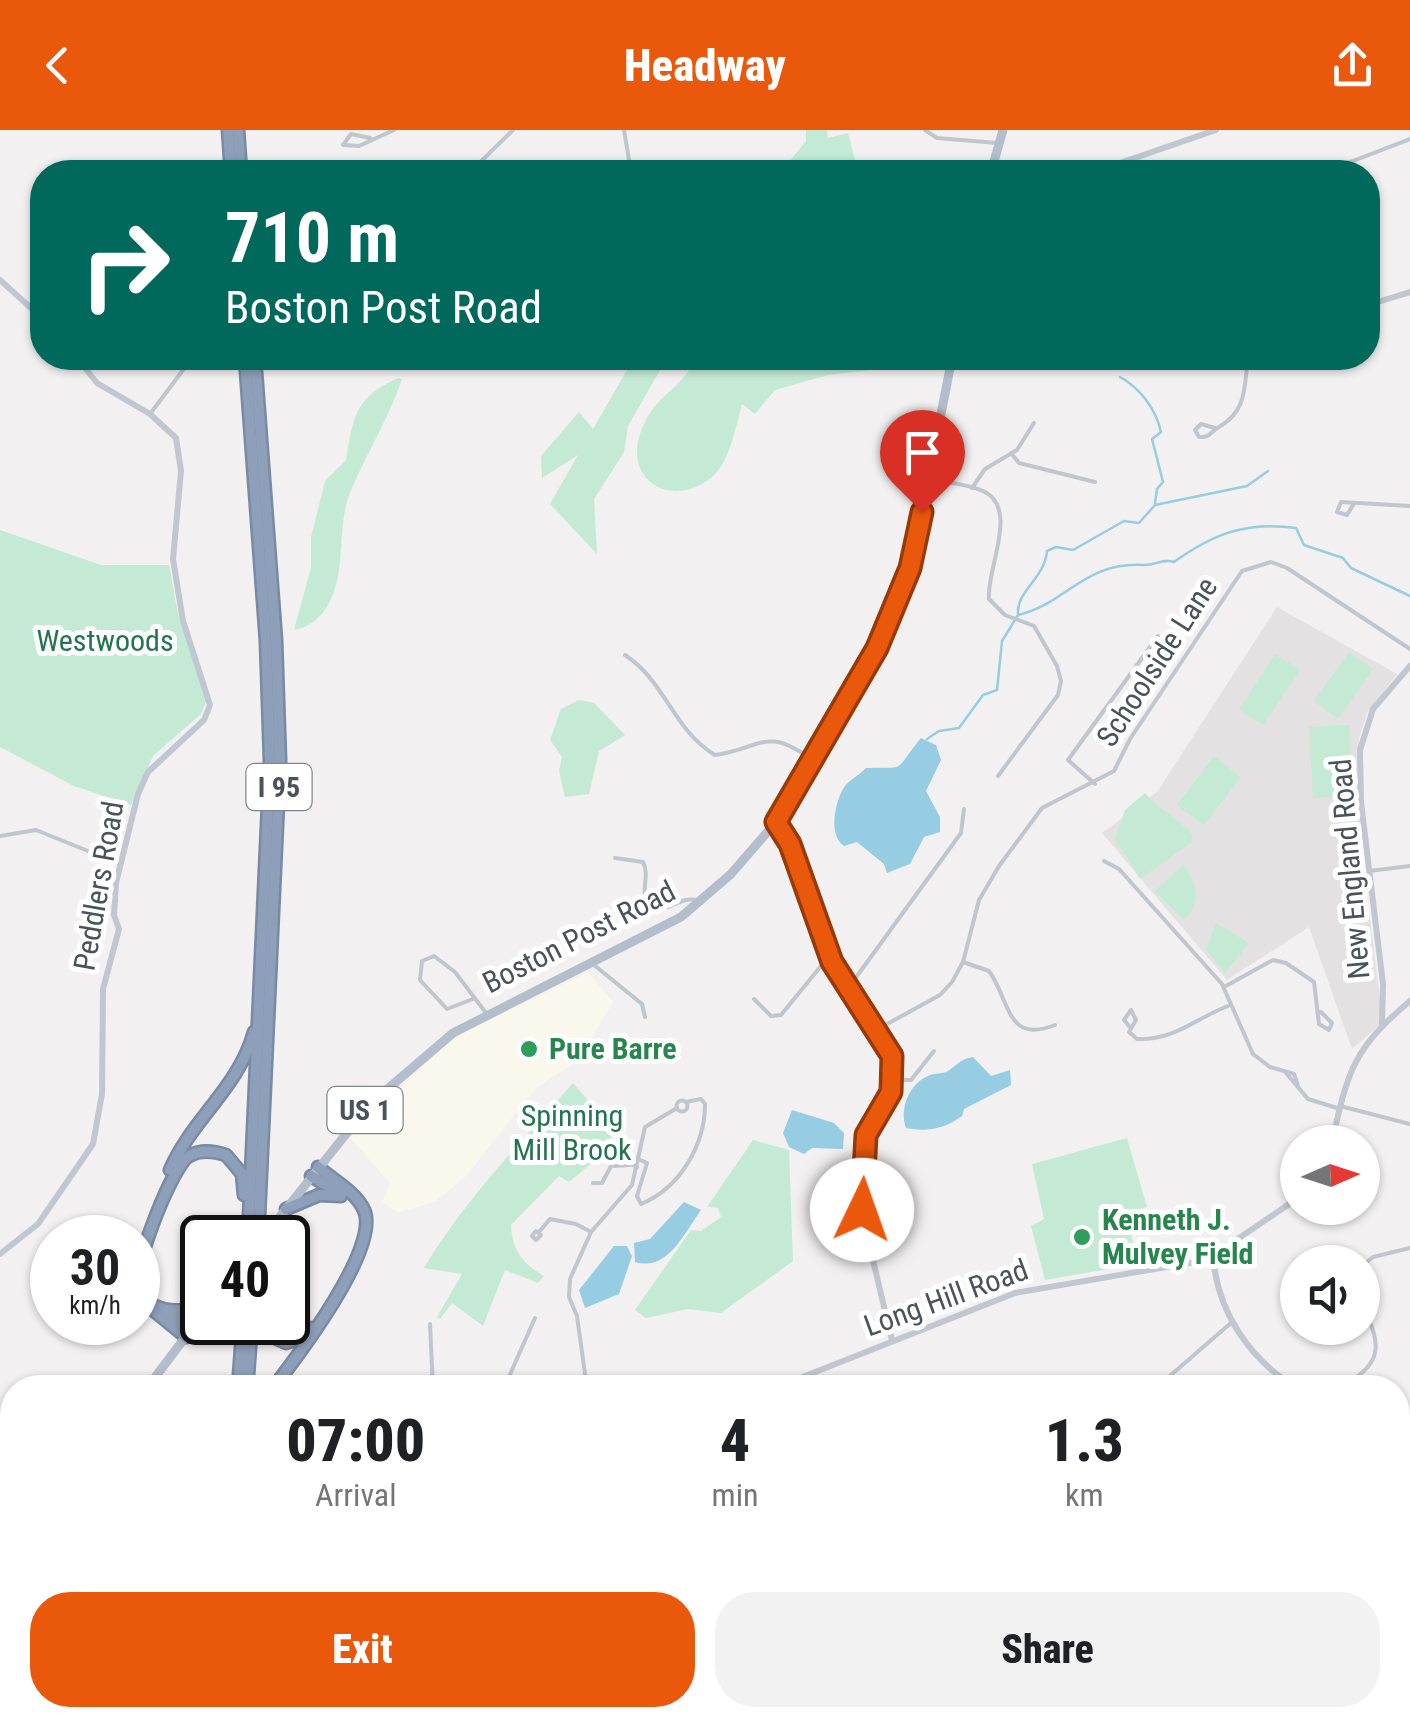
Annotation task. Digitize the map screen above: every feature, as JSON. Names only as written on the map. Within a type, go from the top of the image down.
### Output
[{"type":"highway","points":[[228,130],[230,160]]},
{"type":"highway","points":[[238,130],[240,160]]},
{"type":"highway","name":"I 95","points":[[246,370],[269,706],[255,1215]]},
{"type":"highway","name":"I 95","points":[[256,370],[276,640],[280,760],[259,1215]]},
{"type":"highway","points":[[154,1215],[172,1165],[247,1055],[260,1007]]},
{"type":"highway","points":[[158,1215],[174,1173],[188,1157],[213,1151],[236,1162],[250,1215]]},
{"type":"highway","points":[[310,1330],[363,1230],[358,1208],[314,1172]]},
{"type":"highway","points":[[283,1375],[315,1332],[366,1232],[360,1203],[314,1172]]},
{"type":"highway","points":[[286,1209],[319,1194],[349,1199]]},
{"type":"highway","points":[[160,1310],[180,1326]]},
{"type":"highway","points":[[160,1311],[180,1326]]},
{"type":"highway","points":[[239,1375],[241,1345]]},
{"type":"highway","points":[[249,1375],[253,1345]]},
{"type":"main road","points":[[994,160],[1003,130]]},
{"type":"main road","name":"Boston Post Road","points":[[279,1215],[370,1104],[453,1033],[666,924],[700,902],[776,822],[877,648],[900,597],[910,568],[950,370]]},
{"type":"main road","points":[[157,1375],[180,1345]]},
{"type":"street","points":[[370,138],[351,134],[343,145],[358,146],[394,130]]},
{"type":"street","points":[[483,160],[514,130]]},
{"type":"street","points":[[624,130],[629,160]]},
{"type":"street","points":[[925,130],[937,138],[999,144]]},
{"type":"street","points":[[1129,160],[1216,130]]},
{"type":"street","points":[[1355,160],[1410,139]]},
{"type":"street","points":[[0,280],[30,307]]},
{"type":"street","points":[[1380,301],[1410,292]]},
{"type":"street","points":[[87,370],[97,383],[150,414],[183,370]]},
{"type":"street","points":[[1216,428],[1230,422],[1243,404],[1247,370]]},
{"type":"street","name":"Peddlers Road","points":[[0,1254],[38,1224],[93,1144],[102,1094],[102,989],[119,930],[114,900],[120,864],[148,772],[204,720],[210,705],[182,621],[172,559],[180,450],[176,438],[150,414]]},
{"type":"street","points":[[972,488],[985,469],[1011,454],[1034,423]]},
{"type":"street","points":[[1011,454],[1019,462],[1095,482]]},
{"type":"street","points":[[928,479],[985,492],[998,508],[1001,520],[988,588],[990,599],[1005,614],[1034,626],[1061,680],[1058,696],[998,776]]},
{"type":"street","points":[[1353,505],[1410,506]]},
{"type":"street","name":"Schoolside Lane","points":[[878,1029],[940,995],[964,962],[968,930],[979,900],[1020,836],[1042,808],[1114,771],[1130,739],[1249,566],[1271,562],[1287,568],[1410,649]]},
{"type":"street","name":"Schoolside Lane","points":[[1095,784],[1092,777],[1068,760],[1158,636]]},
{"type":"street","points":[[625,655],[652,674],[684,728],[714,755],[772,738],[785,741],[814,762]]},
{"type":"street","name":"New England Road","points":[[1382,1024],[1382,975],[1360,793],[1362,740],[1373,708],[1410,666]]},
{"type":"street","points":[[850,986],[954,844],[961,832],[964,810]]},
{"type":"street","points":[[776,822],[790,844],[830,956],[892,1056],[894,1080],[866,1135],[862,1197],[892,1340]]},
{"type":"street","points":[[0,836],[36,830],[120,864]]},
{"type":"street","points":[[614,858],[644,862],[647,872],[642,893],[650,907],[664,910],[687,898],[700,902]]},
{"type":"street","points":[[1104,861],[1119,869],[1223,987],[1228,1006],[1253,1054],[1286,1073],[1308,1100],[1410,1124]]},
{"type":"street","points":[[1369,871],[1410,866]]},
{"type":"street","points":[[473,999],[447,1008],[420,980],[422,961],[434,956],[445,961],[486,1013]]},
{"type":"street","points":[[754,999],[771,1016],[781,1015],[830,956]]},
{"type":"street","points":[[1223,987],[1272,960],[1286,962],[1314,982],[1321,1012]]},
{"type":"street","points":[[591,961],[610,982],[642,1004],[646,1016]]},
{"type":"street","points":[[964,962],[990,972],[1012,1019],[1024,1030],[1037,1032],[1055,1024]]},
{"type":"street","points":[[1336,1125],[1354,1059],[1382,1024],[1410,1000]]},
{"type":"street","points":[[1129,1026],[1137,1039],[1150,1040],[1175,1034],[1228,1006]]},
{"type":"street","points":[[894,1080],[911,1080],[934,1051]]},
{"type":"street","points":[[585,1375],[577,1316],[568,1290],[591,1232],[627,1194],[638,1167],[638,1159],[641,1136],[652,1119],[676,1108],[684,1112],[686,1102],[700,1099],[705,1104],[701,1145],[678,1174],[641,1204],[636,1196],[648,1170],[647,1164],[638,1159]]},
{"type":"street","points":[[593,1183],[602,1184],[615,1157],[638,1167]]},
{"type":"street","name":"Long Hill Road","points":[[807,1375],[1027,1289],[1200,1262],[1214,1257],[1280,1211]]},
{"type":"street","points":[[539,1232],[550,1219],[591,1232]]},
{"type":"street","points":[[1380,1254],[1410,1248]]},
{"type":"street","points":[[1214,1257],[1214,1276],[1232,1322],[1250,1353],[1279,1375]]},
{"type":"street","points":[[1200,1262],[1214,1276]]},
{"type":"street","points":[[510,1375],[536,1318]]},
{"type":"street","points":[[1171,1375],[1232,1322]]},
{"type":"street","points":[[430,1324],[432,1375]]},
{"type":"street","points":[[1363,1375],[1373,1363],[1375,1345]]},
{"type":"shaded area","points":[[1277,607],[1397,674],[1367,713],[1359,738],[1361,849],[1383,1022],[1352,1049],[1309,927],[1227,980],[1102,833],[1157,792]]},
{"type":"shaded area","points":[[588,972],[613,1002],[578,1061],[536,1088],[466,1176],[436,1201],[398,1213],[382,1202],[390,1183],[350,1138],[360,1126],[454,1037]]},
{"type":"green space","points":[[806,130],[827,130],[828,138],[848,133],[855,160],[791,160],[806,141]]},
{"type":"green space","points":[[627,370],[660,370],[628,426],[624,452],[594,499],[597,554],[550,504],[578,455],[542,478],[541,456],[579,412],[593,429]]},
{"type":"green space","points":[[689,370],[870,370],[828,375],[775,390],[755,414],[742,404],[720,469],[699,485],[670,491],[646,478],[637,452],[651,411]]},
{"type":"green space","points":[[402,379],[397,393],[346,503],[338,577],[329,603],[319,617],[294,630],[311,568],[311,537],[325,481],[346,460],[354,421],[364,402]]},
{"type":"green space","name":"Westwoods","points":[[0,530],[101,565],[169,565],[178,614],[206,701],[201,714],[153,756],[131,805],[74,786],[0,747]]},
{"type":"green space","points":[[1349,652],[1373,669],[1338,719],[1314,701]]},
{"type":"green space","points":[[1275,654],[1300,670],[1263,725],[1239,709]]},
{"type":"green space","points":[[579,700],[594,703],[625,735],[599,751],[589,794],[565,797],[559,771],[562,757],[550,740],[561,709]]},
{"type":"green space","points":[[1349,725],[1352,796],[1313,798],[1309,727]]},
{"type":"green space","points":[[1214,756],[1241,777],[1204,825],[1177,805]]},
{"type":"green space","points":[[1145,793],[1192,834],[1192,842],[1140,879],[1115,839],[1125,810]]},
{"type":"green space","points":[[1183,865],[1196,892],[1193,907],[1184,920],[1155,891]]},
{"type":"green space","points":[[1216,923],[1249,943],[1225,973],[1206,950]]},
{"type":"green space","name":"Spinning Mill Brook","points":[[573,1083],[615,1131],[593,1162],[569,1182],[559,1176],[511,1225],[520,1255],[544,1276],[538,1283],[505,1270],[483,1326],[452,1303],[440,1319],[437,1317],[462,1274],[424,1268],[475,1196]]},
{"type":"green space","points":[[1127,1138],[1147,1207],[1126,1213],[1138,1264],[1045,1280],[1031,1226],[1044,1219],[1032,1164]]},
{"type":"green space","points":[[753,1140],[789,1150],[793,1261],[721,1313],[688,1309],[646,1318],[635,1310],[691,1230],[701,1231],[721,1217],[718,1208],[707,1207]]},
{"type":"water","points":[[921,738],[936,745],[941,760],[926,791],[940,817],[940,832],[924,837],[910,864],[887,873],[884,864],[857,842],[844,846],[839,841],[834,821],[837,805],[844,787],[866,768],[898,766]]},
{"type":"water","points":[[973,1057],[991,1076],[1010,1070],[1011,1085],[964,1109],[962,1116],[942,1127],[906,1128],[905,1105],[916,1084]]},
{"type":"water","points":[[792,1110],[834,1123],[844,1133],[843,1149],[812,1148],[804,1154],[789,1147],[783,1133]]},
{"type":"water","points":[[684,1202],[701,1210],[674,1248],[657,1261],[635,1262],[634,1243],[650,1239]]},
{"type":"water","points":[[614,1246],[627,1246],[632,1256],[619,1294],[585,1308],[579,1290]]},
{"type":"waterway","points":[[1120,377],[1146,400],[1161,432],[1152,439],[1163,482],[1157,489],[1155,503]]},
{"type":"waterway","points":[[1018,614],[1021,598],[1041,569],[1047,551],[1056,547],[1073,550],[1124,521],[1139,523],[1155,505],[1247,486],[1268,471]]},
{"type":"waterway","points":[[927,739],[939,731],[959,728],[983,695],[997,690],[1002,641],[1018,615],[1035,610],[1105,570],[1174,562],[1231,532],[1261,526],[1296,528],[1304,545],[1343,558],[1351,568],[1410,596]]},
{"type":"place","name":"Pure Barre","points":[[529,1049]]},
{"type":"place","name":"Kenneth J. Mulvey Field","points":[[1082,1237]]},
{"type":"route","points":[[862,1210],[866,1135],[891,1092],[892,1056],[832,962],[790,844],[776,822],[877,648],[910,568],[922,512]]}]
